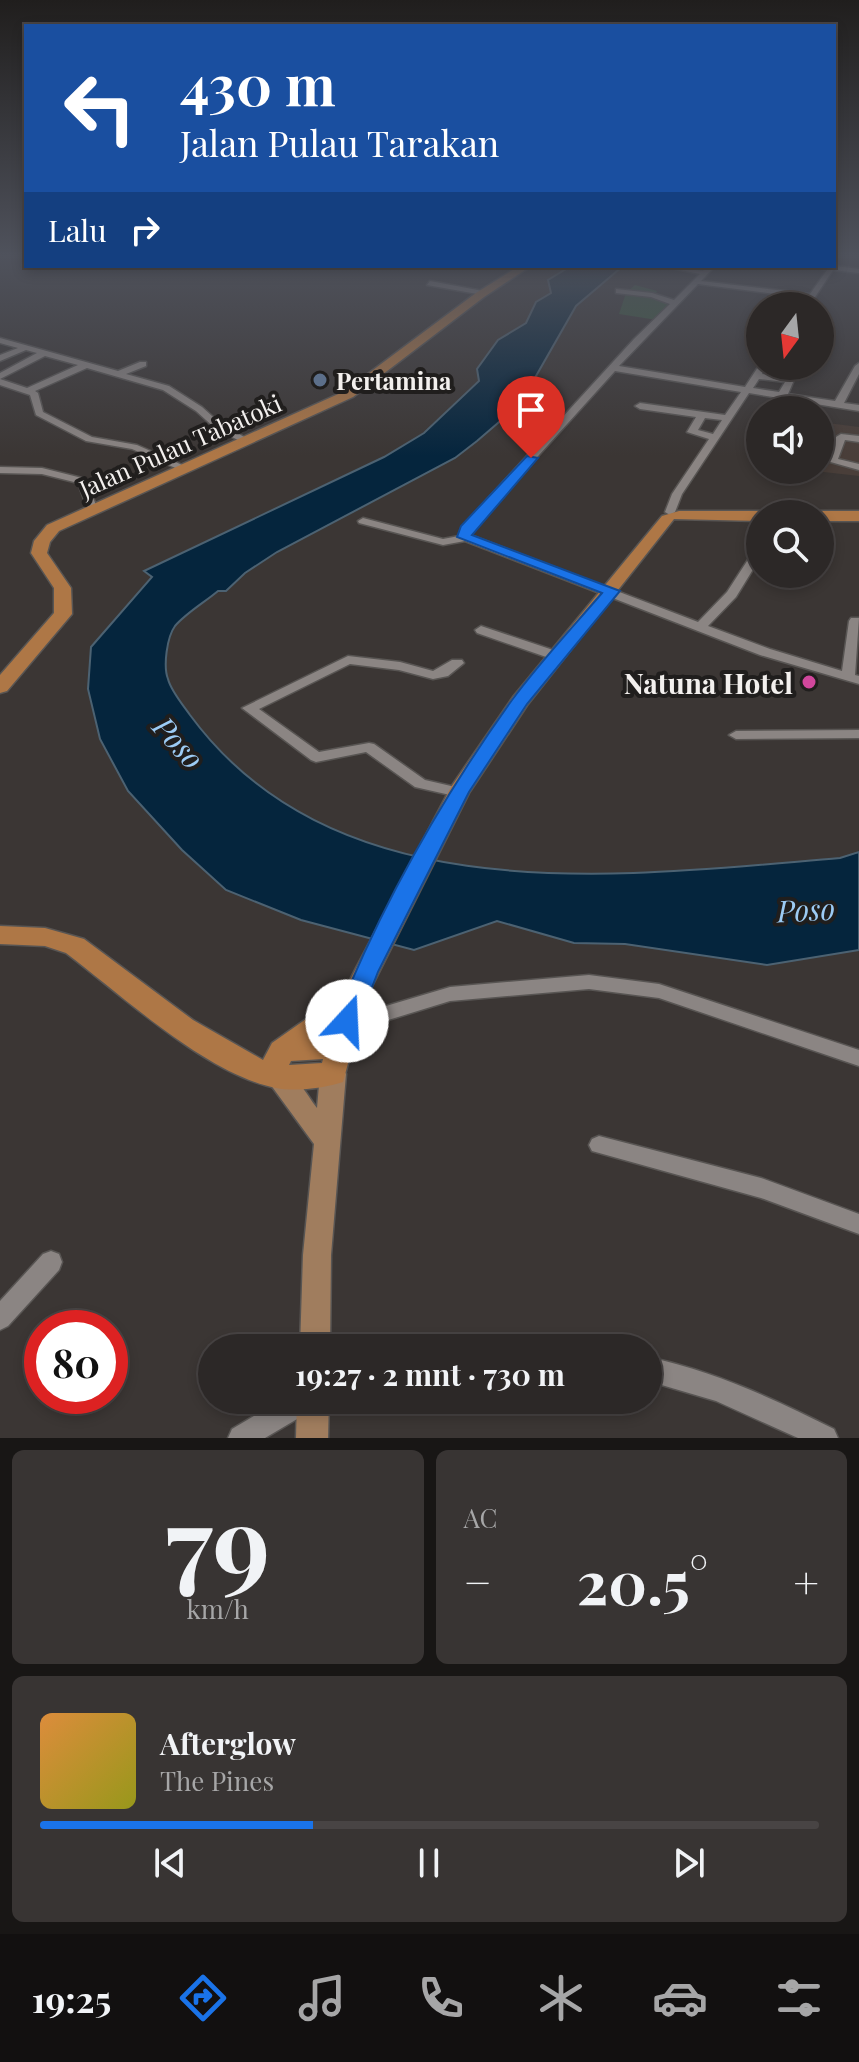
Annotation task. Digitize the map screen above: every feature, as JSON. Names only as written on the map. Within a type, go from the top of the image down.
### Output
[{"type":"highway","name":"Jalan Pulau Tabatoki","points":[[0,687],[57,625],[65,608],[63,584],[39,553],[42,541],[53,528],[357,390],[445,322]]},
{"type":"highway","points":[[0,935],[45,937],[75,946],[192,1035],[245,1066],[280,1064],[333,1074],[346,1024],[366,972],[457,796],[496,735],[672,516],[746,516]]},
{"type":"highway","points":[[834,516],[859,516]]},
{"type":"highway","points":[[280,1064],[302,1047],[346,1024]]},
{"type":"highway","points":[[280,1064],[346,1024]]},
{"type":"main road","points":[[280,1064],[327,1141]]},
{"type":"main road","points":[[315,1334],[317,1255],[333,1074]]},
{"type":"main road","points":[[312,1438],[313,1414]]},
{"type":"street","points":[[466,538],[466,529],[657,322]]},
{"type":"street","points":[[0,340],[170,390],[219,427],[245,440]]},
{"type":"street","points":[[0,358],[26,347]]},
{"type":"street","points":[[0,379],[44,353]]},
{"type":"street","points":[[116,375],[143,364]]},
{"type":"street","points":[[29,390],[84,366]]},
{"type":"street","points":[[838,405],[859,366]]},
{"type":"street","points":[[613,368],[782,396],[790,380]]},
{"type":"street","points":[[0,379],[29,390],[36,395],[38,412],[89,439],[134,447],[184,468]]},
{"type":"street","points":[[672,516],[677,494],[752,380]]},
{"type":"street","points":[[834,404],[859,408]]},
{"type":"street","points":[[640,406],[726,418]]},
{"type":"street","points":[[702,415],[692,432],[714,437]]},
{"type":"street","points":[[859,439],[841,437],[832,461],[859,467]]},
{"type":"street","points":[[0,470],[42,471],[82,481],[92,508]]},
{"type":"street","points":[[363,521],[443,542],[466,538],[779,657],[854,678],[855,621]]},
{"type":"street","points":[[701,626],[725,606],[746,576]]},
{"type":"street","points":[[481,630],[557,656]]},
{"type":"street","points":[[457,663],[443,673],[433,675],[400,666],[348,660],[249,708],[316,757],[369,747],[416,782],[457,796]]},
{"type":"street","points":[[736,735],[859,734]]},
{"type":"street","points":[[346,1024],[450,994],[589,982],[659,991],[859,1058]]},
{"type":"street","points":[[599,1145],[761,1188],[859,1224]]},
{"type":"street","points":[[0,1318],[51,1262]]},
{"type":"street","points":[[662,1373],[709,1386],[825,1438]]},
{"type":"street","points":[[241,1438],[281,1414]]},
{"type":"shaded area","points":[[834,424],[859,427],[859,476],[834,473]]},
{"type":"water","name":"Poso","points":[[567,322],[520,404],[455,458],[277,552],[245,573],[226,591],[218,591],[190,612],[175,626],[168,644],[166,659],[170,684],[190,715],[252,780],[324,825],[404,853],[490,869],[578,874],[668,872],[840,858],[859,852],[859,950],[767,965],[625,944],[574,943],[497,921],[414,950],[301,920],[226,890],[182,850],[128,791],[100,739],[88,689],[91,647],[152,577],[144,571],[384,457],[424,433],[479,381],[477,369],[498,340],[526,323]]},
{"type":"place","name":"Pertamina","points":[[320,380]]},
{"type":"place","name":"Natuna Hotel","points":[[809,682]]},
{"type":"route","points":[[347,1021],[352,1000],[459,792],[520,701],[612,591],[464,537],[466,529],[531,458]]}]
